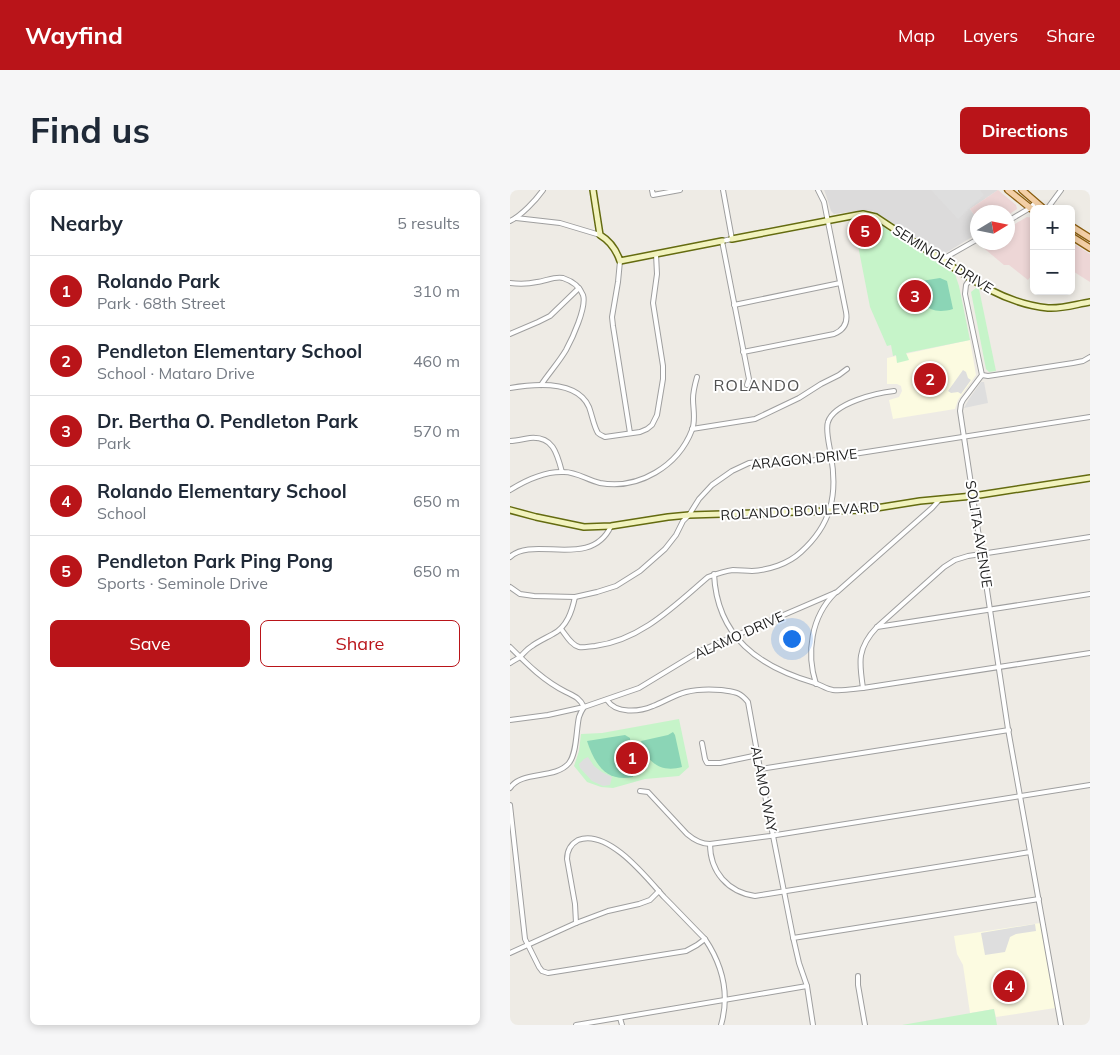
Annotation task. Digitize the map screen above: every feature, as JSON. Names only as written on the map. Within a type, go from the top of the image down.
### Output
[{"type":"main road","points":[[1008,190],[1030,208]]},
{"type":"main road","points":[[1022,190],[1040,205]]},
{"type":"main road","points":[[1075,229],[1090,238]]},
{"type":"main road","points":[[1075,239],[1090,248]]},
{"type":"street","points":[[510,221],[516,218],[543,190]]},
{"type":"street","points":[[593,190],[600,235]]},
{"type":"street","points":[[653,192],[680,190]]},
{"type":"street","points":[[723,190],[732,239]]},
{"type":"street","points":[[743,352],[834,334],[845,327],[847,315],[824,202],[818,190]]},
{"type":"street","points":[[1049,205],[1061,190]]},
{"type":"street","points":[[1015,218],[1030,211]]},
{"type":"street","name":"SEMINOLE DRIVE","points":[[620,260],[863,214],[876,218],[970,279],[1001,295],[1026,304],[1050,308],[1090,302]]},
{"type":"street","points":[[516,218],[560,223],[600,235],[614,248],[620,260],[612,317],[630,433]]},
{"type":"street","points":[[722,241],[749,380],[747,385]]},
{"type":"street","points":[[941,260],[970,244]]},
{"type":"street","points":[[510,388],[541,385],[562,387],[577,393],[588,405],[598,434],[609,438],[640,432],[652,425],[657,415],[663,379],[663,366],[653,303],[657,274],[656,254]]},
{"type":"street","points":[[510,283],[520,284],[558,278],[566,279],[575,283],[583,296],[584,300],[580,317],[566,351],[541,385]]},
{"type":"street","points":[[970,279],[966,285],[966,294],[982,375],[988,376],[1073,363],[1090,357]]},
{"type":"street","points":[[734,305],[840,283]]},
{"type":"street","points":[[510,334],[550,316],[579,288]]},
{"type":"street","points":[[692,429],[755,419],[800,398],[847,369]]},
{"type":"street","name":"SOLITA AVENUE","points":[[982,375],[961,404],[960,411],[1009,730],[1061,1025]]},
{"type":"street","points":[[510,490],[532,478],[562,472],[572,472],[592,481],[606,484],[620,484],[641,480],[653,474],[670,462],[679,452],[692,429],[694,420],[693,391],[698,377]]},
{"type":"street","points":[[561,629],[572,643],[580,647],[602,645],[629,636],[647,627],[666,614],[708,577],[714,574],[732,570],[764,570],[790,560],[802,552],[814,540],[821,529],[830,511],[833,498],[834,484],[827,426],[829,420],[833,414],[845,406],[867,396],[894,391]]},
{"type":"street","name":"ARAGON DRIVE","points":[[510,587],[520,594],[575,597],[616,586],[640,571],[665,549],[699,499],[712,485],[732,471],[749,463],[808,461],[1090,417]]},
{"type":"street","points":[[510,441],[531,438],[545,440],[555,450],[562,472]]},
{"type":"street","name":"ROLANDO BOULEVARD","points":[[510,510],[584,527],[611,526],[689,515],[864,510],[1090,478]]},
{"type":"street","name":"ALAMO DRIVE","points":[[510,720],[548,715],[584,707],[639,688],[700,651],[837,592],[941,498]]},
{"type":"street","points":[[510,557],[519,551],[584,548],[597,542],[611,526]]},
{"type":"street","points":[[863,688],[860,665],[862,647],[868,636],[944,567],[955,560],[982,554],[1090,537]]},
{"type":"street","points":[[714,574],[720,608],[735,636],[752,652],[774,668],[830,690],[863,688],[1090,653]]},
{"type":"street","points":[[816,684],[811,657],[813,635],[820,614],[828,601],[837,592]]},
{"type":"street","points":[[877,627],[1090,594]]},
{"type":"street","points":[[510,664],[530,647],[561,629],[567,621],[575,597]]},
{"type":"street","points":[[510,647],[545,680],[578,698],[582,701],[584,707],[580,716],[570,761],[561,769],[517,781],[510,788]]},
{"type":"street","name":"ALAMO WAY","points":[[606,700],[617,709],[634,710],[649,708],[683,693],[699,690],[736,692],[748,702],[798,963],[807,986],[813,1025]]},
{"type":"street","points":[[760,768],[1009,730]]},
{"type":"street","points":[[702,743],[704,759],[707,763],[720,763],[758,755]]},
{"type":"street","points":[[640,791],[648,792],[694,840],[710,844],[773,836],[1090,785]]},
{"type":"street","points":[[510,806],[525,939],[542,971],[548,973],[686,952],[705,939]]},
{"type":"street","points":[[576,923],[575,904],[567,856],[571,846],[578,841],[592,839],[609,845],[630,860],[705,939],[721,970],[726,999],[721,1025]]},
{"type":"street","points":[[710,844],[716,870],[725,883],[744,894],[755,896],[1030,852]]},
{"type":"street","points":[[510,953],[576,923],[650,900],[659,891]]},
{"type":"street","points":[[793,938],[1039,899]]},
{"type":"street","points":[[858,976],[865,1025]]},
{"type":"street","points":[[576,1025],[807,986]]},
{"type":"street","points":[[620,1018],[622,1025]]},
{"type":"shaded area","points":[[824,190],[998,190],[976,205],[970,205],[970,238],[944,254],[873,211],[865,210],[834,214],[831,211]]},
{"type":"shaded area","points":[[931,190],[980,190],[984,195],[973,205],[970,205],[970,208],[958,219]]},
{"type":"shaded area","points":[[998,190],[1016,205],[1017,209],[1015,210],[1015,205],[976,205]]},
{"type":"shaded area","points":[[1027,217],[1030,217],[1030,277],[1028,280],[1009,265],[1004,265],[986,250],[1015,250],[1015,224]]},
{"type":"shaded area","points":[[1075,245],[1090,254],[1090,282],[1075,273]]},
{"type":"shaded area","points":[[970,340],[976,375],[958,400],[955,409],[893,419],[889,400],[899,397],[902,391],[901,386],[897,384],[887,384],[887,358]]},
{"type":"shaded area","points":[[963,370],[971,380],[961,394],[958,392],[951,393],[948,391]]},
{"type":"shaded area","points":[[981,382],[984,382],[988,403],[964,408],[969,399]]},
{"type":"shaded area","points":[[588,757],[594,766],[612,777],[610,785],[603,786],[592,781],[580,768],[579,764]]},
{"type":"shaded area","points":[[1040,923],[1055,1008],[996,1017],[994,1009],[970,1013],[963,965],[957,954],[954,936]]},
{"type":"shaded area","points":[[1035,924],[1036,931],[1016,934],[1010,937],[1005,952],[985,955],[981,933]]},
{"type":"green space","points":[[868,219],[879,224],[955,274],[970,340],[906,353],[909,360],[897,363],[896,355],[893,356],[891,345],[887,346],[870,307],[853,220]]},
{"type":"green space","points":[[940,278],[947,281],[953,309],[938,311],[932,309],[922,302],[919,296],[915,282]]},
{"type":"green space","points":[[976,288],[979,289],[996,371],[989,372],[986,369],[971,292]]},
{"type":"green space","points":[[679,719],[689,767],[679,776],[645,779],[613,788],[601,787],[587,782],[574,766],[579,751],[581,734],[602,733]]},
{"type":"green space","points":[[673,732],[682,767],[661,767],[646,755],[641,741],[668,735]]},
{"type":"green space","points":[[625,735],[630,738],[633,777],[615,777],[608,774],[597,763],[587,741]]},
{"type":"green space","points":[[994,1009],[997,1025],[902,1025]]},
{"type":"place","name":"Pendleton Park Ping Pong","points":[[865,231]]},
{"type":"place","name":"Dr. Bertha O. Pendleton Park","points":[[915,296]]},
{"type":"place","name":"Pendleton Elementary School","points":[[930,379]]},
{"type":"place","name":"Rolando Park","points":[[632,758]]},
{"type":"place","name":"Rolando Elementary School","points":[[1009,986]]},
{"type":"district","name":"ROLANDO","points":[[757,385]]}]
